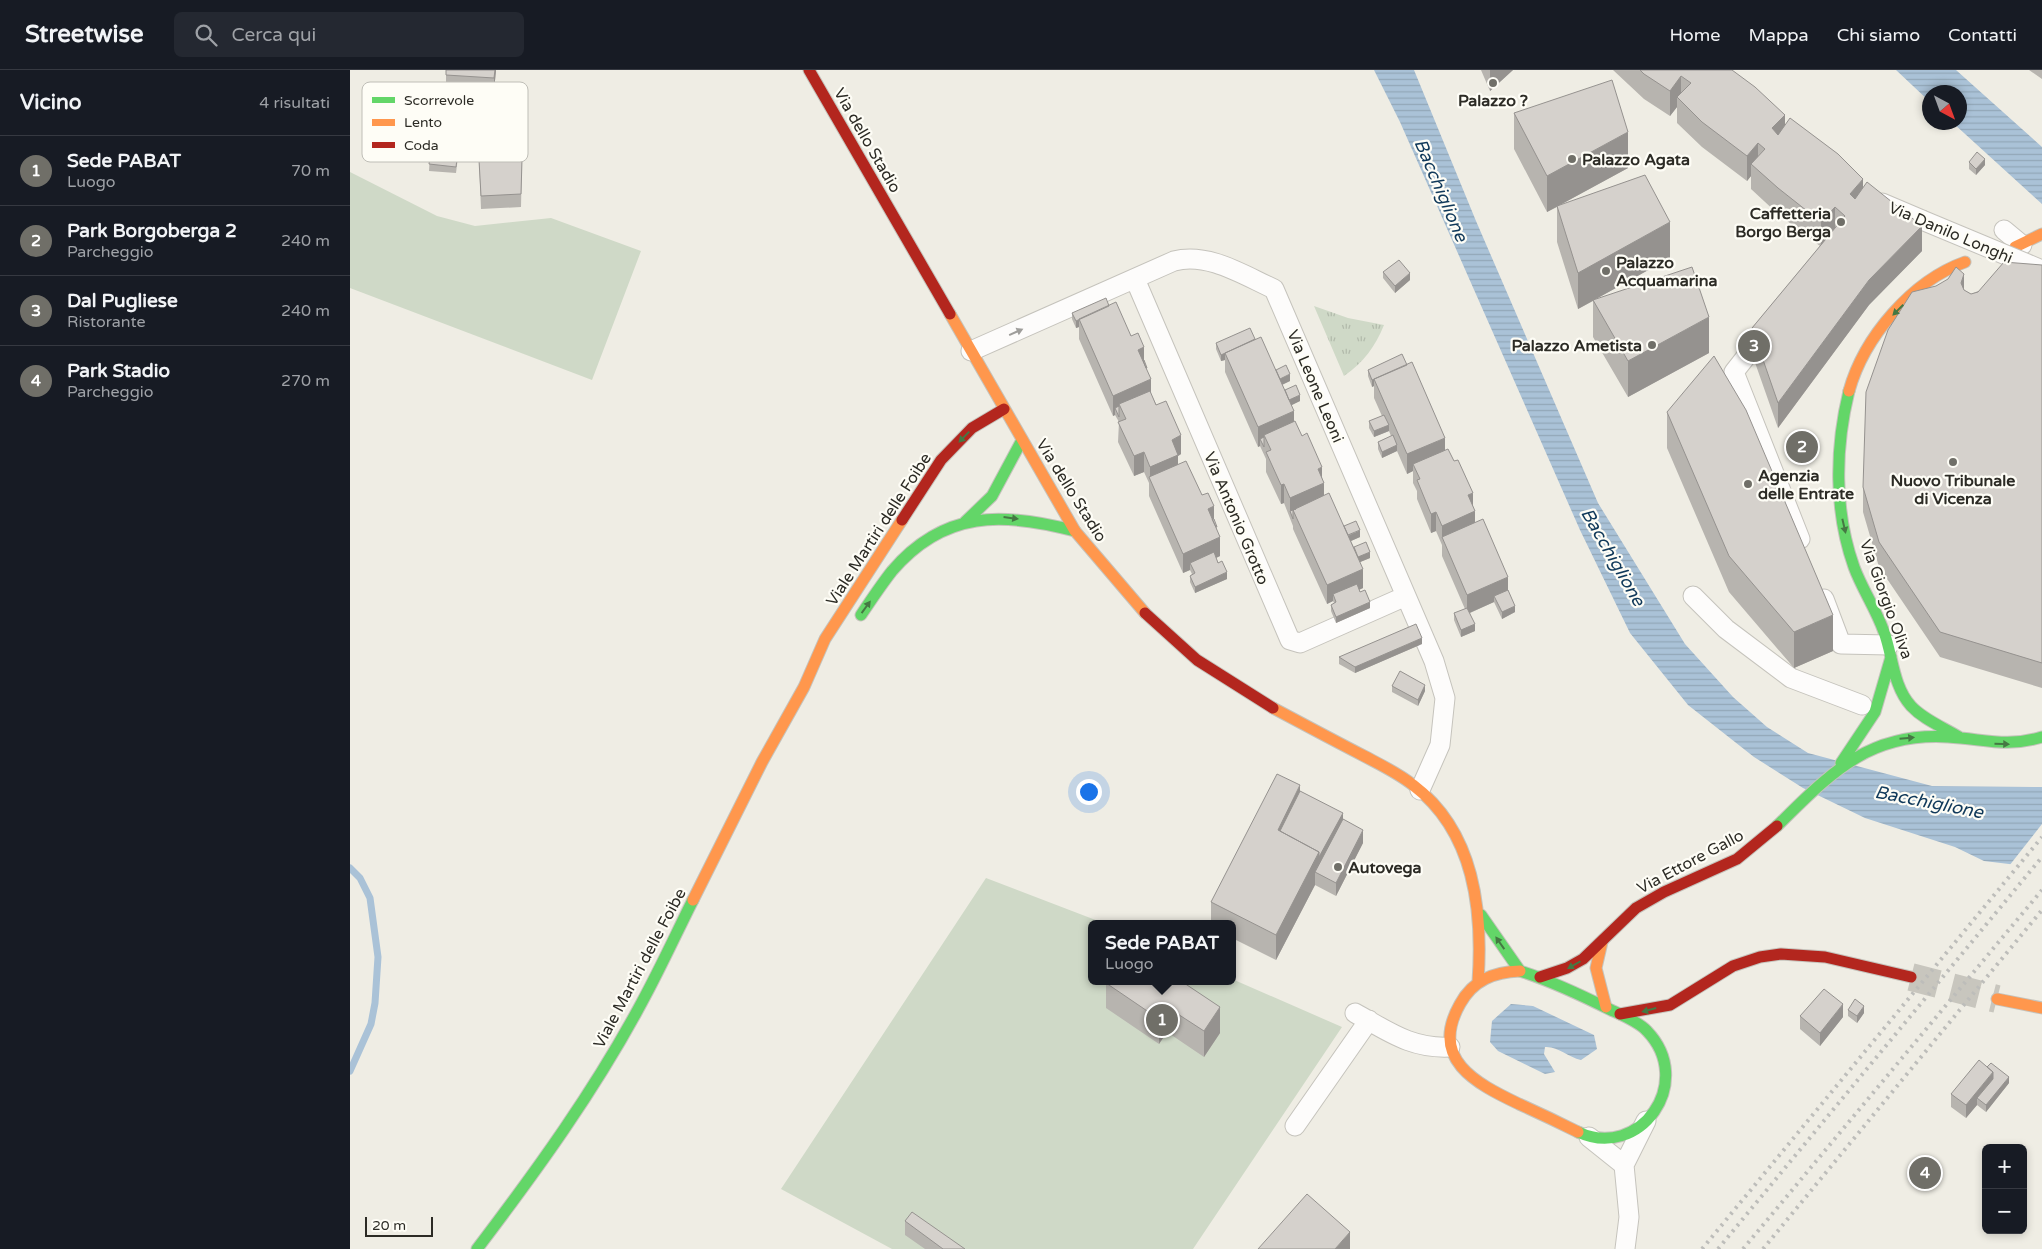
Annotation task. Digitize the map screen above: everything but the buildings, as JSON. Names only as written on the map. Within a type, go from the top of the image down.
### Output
[{"type":"main road","name":"Via dello Stadio","points":[[809,70],[1075,531],[1116,583],[1190,655],[1243,691],[1392,771],[1420,790],[1440,810],[1456,833],[1468,860],[1481,915],[1481,951],[1478,982]]},
{"type":"main road","points":[[2018,246],[2042,234]]},
{"type":"main road","name":"Via Giorgio Oliva","points":[[1961,738],[1913,708],[1906,698],[1890,651],[1852,559],[1842,517],[1839,461],[1843,414],[1848,388],[1868,346],[1893,314],[1931,278],[1944,270],[1965,262]]},
{"type":"main road","name":"Viale Martiri delle Foibe","points":[[477,1249],[535,1173],[584,1100],[642,1003],[762,762],[804,687],[825,639],[942,460],[972,428],[1004,409]]},
{"type":"main road","name":"Viale Martiri delle Foibe","points":[[854,624],[895,568],[920,543],[965,522],[980,512],[993,497],[1022,440]]},
{"type":"main road","name":"Viale Martiri delle Foibe","points":[[965,522],[983,517],[1004,517],[1047,523],[1075,531]]},
{"type":"main road","name":"Via Ettore Gallo","points":[[1540,977],[1560,972],[1578,964],[1602,942],[1620,921],[1636,908],[1750,850],[1775,828],[1858,749],[1881,697],[1890,651]]},
{"type":"main road","name":"Viale Martiri delle Foibe","points":[[804,687],[832,654]]},
{"type":"main road","points":[[1858,749],[1897,739],[1928,737],[1961,738],[1999,745],[2023,744],[2042,737]]},
{"type":"main road","name":"Via dello Stadio","points":[[1481,915],[1520,971]]},
{"type":"main road","name":"Via Ettore Gallo","points":[[1602,942],[1595,960],[1598,982],[1606,1007]]},
{"type":"main road","points":[[1620,1014],[1643,1012],[1678,1002],[1719,973],[1739,964],[1759,958],[1790,953],[1844,961],[1912,977]]},
{"type":"main road","points":[[1520,971],[1540,977],[1606,1007],[1646,1029],[1661,1050],[1666,1062],[1666,1089],[1660,1103],[1646,1121],[1630,1133],[1617,1137],[1589,1137],[1488,1088],[1464,1069],[1450,1047],[1455,1014],[1465,996],[1478,982],[1502,973],[1520,971]]},
{"type":"main road","points":[[1997,999],[2042,1008]]},
{"type":"main road","points":[[1671,1016],[1678,1002]]},
{"type":"main road","points":[[1661,1050],[1663,1037]]},
{"type":"street","name":"Via Danilo Longhi","points":[[1868,202],[1883,203],[2042,270]]},
{"type":"street","points":[[2004,230],[2018,246]]},
{"type":"street","name":"Via Leone Leoni","points":[[971,351],[1174,261],[1188,257],[1206,260],[1274,289],[1434,661],[1444,698],[1440,745],[1420,790]]},
{"type":"street","name":"Via Antonio Grotto","points":[[1135,279],[1290,640],[1300,643],[1406,596]]},
{"type":"street","points":[[1775,319],[1734,372],[1806,553]]},
{"type":"street","points":[[1816,580],[1841,644],[1890,651]]},
{"type":"street","points":[[1693,596],[1726,629],[1791,678],[1862,705]]},
{"type":"street","points":[[1295,1126],[1362,1016],[1413,1044],[1434,1048],[1450,1047]]},
{"type":"street","points":[[1625,1249],[1629,1217],[1624,1165],[1646,1121]]},
{"type":"street","points":[[1589,1137],[1624,1165]]},
{"type":"green space","points":[[350,172],[437,216],[475,226],[551,218],[641,251],[592,380],[350,288]]},
{"type":"green space","points":[[1314,306],[1348,318],[1384,325],[1368,354],[1344,376]]},
{"type":"green space","points":[[986,878],[1096,920],[1088,920],[1088,985],[1236,985],[1236,981],[1342,1027],[1193,1249],[892,1249],[781,1189]]},
{"type":"water","name":"Bacchiglione","points":[[1374,70],[1414,70],[1476,221],[1598,503],[1685,644],[1733,697],[1767,727],[1808,753],[1932,786],[2042,787],[2042,868],[1984,861],[1955,847],[1865,818],[1803,788],[1754,757],[1688,705],[1630,633],[1580,530],[1400,122]]},
{"type":"water","points":[[1896,70],[1956,70],[2042,147],[2042,204],[1961,130],[1967,130],[1967,85],[1922,85],[1922,94]]},
{"type":"water","points":[[1511,1004],[1533,1006],[1594,1035],[1597,1049],[1581,1060],[1554,1048],[1545,1047],[1544,1054],[1555,1072],[1545,1074],[1498,1051],[1490,1042],[1492,1021]]},
{"type":"pier","points":[[2042,824],[2042,870],[2009,866]]},
{"type":"waterway","points":[[350,868],[360,878],[370,898],[378,957],[375,1003],[371,1024],[350,1071]]},
{"type":"tunnel","points":[[1911,977],[1997,999]]},
{"type":"railway","points":[[1702,1249],[2042,837]]},
{"type":"railway","points":[[1718,1249],[2042,857]]},
{"type":"railway","points":[[1743,1249],[2042,890]]},
{"type":"railway","points":[[1763,1249],[2042,910]]},
{"type":"traffic: fast","points":[[1849,391],[1844,413],[1839,457],[1840,502],[1847,546],[1854,567],[1881,624],[1900,690],[1911,706],[1922,715],[1959,737]]},
{"type":"traffic: fast","points":[[965,522],[992,496],[1022,440]]},
{"type":"traffic: fast","points":[[861,615],[892,571],[912,551],[932,536],[954,527],[976,521],[999,519],[1049,525],[1075,531]]},
{"type":"traffic: fast","points":[[1841,763],[1875,712],[1891,657]]},
{"type":"traffic: fast","points":[[1777,826],[1815,789],[1852,760],[1873,749],[1895,741],[1920,737],[1948,737],[1995,742],[2017,742],[2042,737]]},
{"type":"traffic: fast","points":[[477,1249],[543,1159],[605,1067],[649,990],[693,900]]},
{"type":"traffic: fast","points":[[1481,915],[1520,971]]},
{"type":"traffic: fast","points":[[1520,971],[1544,979],[1625,1016],[1644,1028],[1661,1051],[1666,1072],[1663,1093],[1654,1112],[1640,1126],[1622,1136],[1601,1138],[1578,1132]]},
{"type":"traffic: slow","points":[[2015,247],[2042,234]]},
{"type":"traffic: slow","points":[[1849,391],[1866,351],[1878,331],[1893,313],[1927,283],[1945,271],[1965,262]]},
{"type":"traffic: slow","points":[[950,314],[1075,531],[1145,613]]},
{"type":"traffic: slow","points":[[693,900],[762,762],[804,687],[825,639],[902,520]]},
{"type":"traffic: slow","points":[[1273,708],[1383,766],[1413,785],[1434,804],[1450,826],[1462,849],[1471,874],[1479,928],[1478,982]]},
{"type":"traffic: slow","points":[[1602,942],[1596,968],[1606,1007]]},
{"type":"traffic: slow","points":[[1520,971],[1501,973],[1485,979],[1465,996],[1452,1023],[1450,1040],[1453,1054],[1461,1067],[1487,1087],[1578,1132]]},
{"type":"traffic: slow","points":[[1997,999],[2042,1008]]},
{"type":"traffic: jam","points":[[809,70],[950,314]]},
{"type":"traffic: jam","points":[[902,520],[941,460],[972,428],[1004,409]]},
{"type":"traffic: jam","points":[[1145,613],[1197,660],[1273,708]]},
{"type":"traffic: jam","points":[[1540,977],[1567,968],[1583,959],[1636,908],[1664,892],[1737,859],[1777,826]]},
{"type":"traffic: jam","points":[[1620,1014],[1670,1005],[1733,966],[1760,957],[1781,954],[1825,957],[1911,977]]},
{"type":"place","name":"Palazzo ?","points":[[1493,83]]},
{"type":"place","name":"Palazzo Agata","points":[[1572,159]]},
{"type":"place","name":"Caffetteria Borgo Berga","points":[[1841,222]]},
{"type":"place","name":"Palazzo Acquamarina","points":[[1606,271]]},
{"type":"place","name":"Palazzo Ametista","points":[[1652,345]]},
{"type":"place","name":"Dal Pugliese","points":[[1754,346]]},
{"type":"place","name":"Park Borgoberga 2","points":[[1802,447]]},
{"type":"place","name":"Nuovo Tribunale di Vicenza","points":[[1953,462]]},
{"type":"place","name":"Agenzia delle Entrate","points":[[1748,484]]},
{"type":"place","name":"Autovega","points":[[1338,867]]},
{"type":"place","name":"Sede PABAT","points":[[1162,1020]]},
{"type":"place","name":"Park Stadio","points":[[1925,1173]]}]
